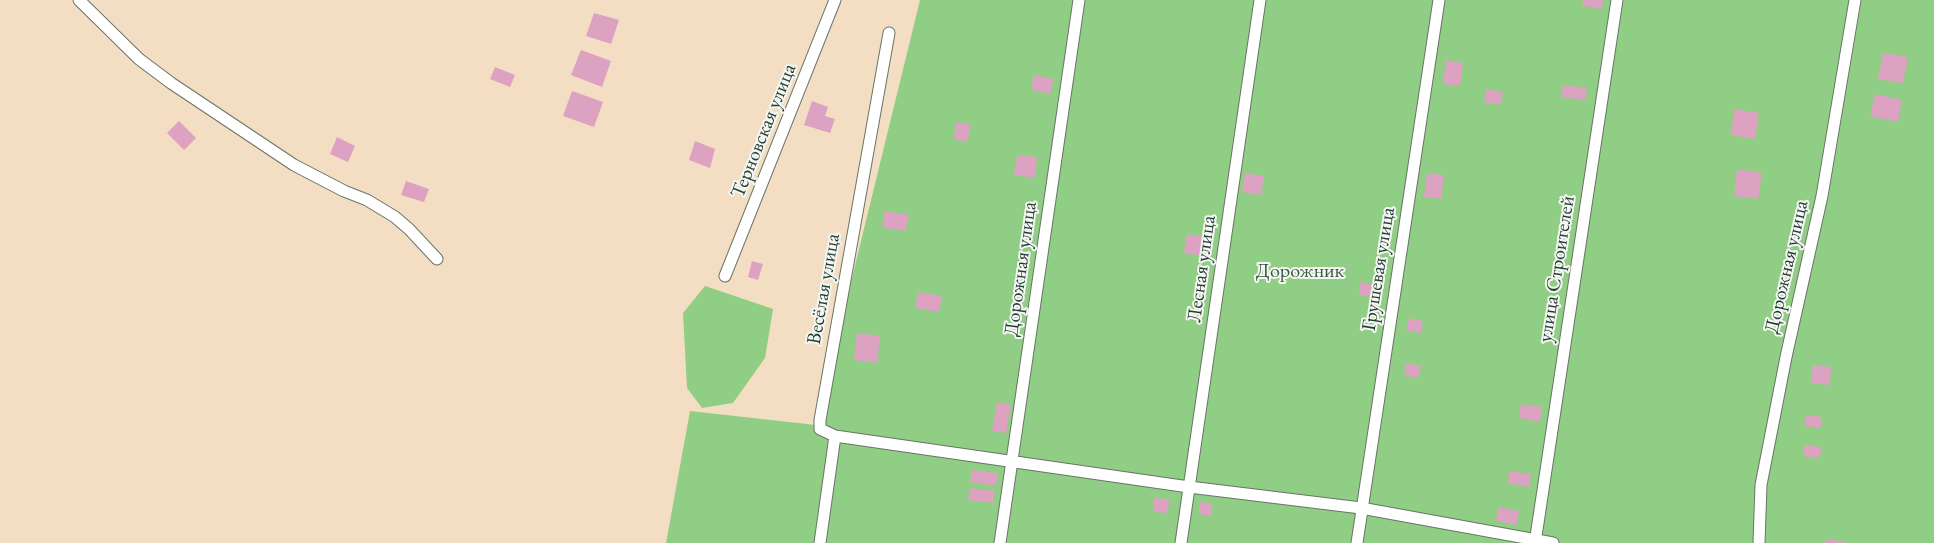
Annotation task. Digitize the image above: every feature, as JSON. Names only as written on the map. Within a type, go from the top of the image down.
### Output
[{"type":"street","points":[[79,0],[139,59],[171,83],[294,165],[367,200],[395,217],[437,259]]},
{"type":"street","name":"Терновская улица","points":[[726,276],[835,0]]},
{"type":"street","name":"Дорожная улица","points":[[1000,543],[1079,0]]},
{"type":"street","name":"Лесная улица","points":[[1180,543],[1260,0]]},
{"type":"street","name":"Грушевая улица","points":[[1357,543],[1439,0]]},
{"type":"street","name":"улица Строителей","points":[[1535,541],[1617,0]]},
{"type":"street","name":"Дорожная улица","points":[[1758,543],[1761,485],[1786,357],[1822,196],[1855,0]]},
{"type":"street","name":"Весёлая улица","points":[[835,436],[820,429],[820,420],[889,33]]},
{"type":"street","points":[[820,543],[835,436],[1189,487],[1361,508],[1553,543]]},
{"type":"green space","name":"Дорожник","points":[[920,0],[1934,0],[1934,543],[666,543],[690,411],[816,425]]},
{"type":"green space","points":[[705,286],[773,309],[765,358],[733,403],[702,408],[687,388],[683,313]]},
{"type":"building","points":[[1583,0],[1603,0],[1602,9],[1582,6]]},
{"type":"building","points":[[594,13],[619,20],[611,44],[586,36]]},
{"type":"building","points":[[581,50],[611,61],[602,87],[571,75]]},
{"type":"building","points":[[1883,53],[1908,57],[1903,83],[1878,79]]},
{"type":"building","points":[[1446,60],[1463,63],[1460,86],[1443,84]]},
{"type":"building","points":[[495,67],[515,75],[510,87],[490,79]]},
{"type":"building","points":[[1033,75],[1054,79],[1050,94],[1032,90]]},
{"type":"building","points":[[1563,85],[1587,88],[1585,100],[1561,97]]},
{"type":"building","points":[[1486,89],[1503,92],[1500,105],[1484,102]]},
{"type":"building","points":[[572,91],[603,102],[594,127],[563,116]]},
{"type":"building","points":[[1875,94],[1902,100],[1898,122],[1870,116]]},
{"type":"building","points":[[812,101],[828,107],[825,116],[835,119],[830,133],[804,125]]},
{"type":"building","points":[[1734,109],[1759,113],[1755,139],[1731,135]]},
{"type":"building","points":[[179,121],[196,138],[184,150],[167,133]]},
{"type":"building","points":[[956,122],[970,124],[968,141],[954,140]]},
{"type":"building","points":[[337,137],[355,146],[348,162],[330,154]]},
{"type":"building","points":[[695,141],[715,149],[710,168],[689,160]]},
{"type":"building","points":[[1017,155],[1037,157],[1035,178],[1014,175]]},
{"type":"building","points":[[1737,169],[1762,173],[1758,199],[1734,196]]},
{"type":"building","points":[[1245,173],[1264,176],[1261,195],[1242,192]]},
{"type":"building","points":[[1427,173],[1444,175],[1441,199],[1424,197]]},
{"type":"building","points":[[406,181],[429,189],[424,202],[401,195]]},
{"type":"building","points":[[885,211],[909,215],[905,231],[882,227]]},
{"type":"building","points":[[1187,234],[1206,237],[1203,256],[1184,253]]},
{"type":"building","points":[[752,261],[763,264],[758,280],[748,277]]},
{"type":"building","points":[[1360,282],[1375,285],[1372,297],[1359,295]]},
{"type":"building","points":[[918,292],[942,296],[939,312],[915,308]]},
{"type":"building","points":[[1409,318],[1423,321],[1421,333],[1406,330]]},
{"type":"building","points":[[857,333],[880,336],[877,363],[854,360]]},
{"type":"building","points":[[1406,363],[1421,366],[1418,378],[1404,375]]},
{"type":"building","points":[[1813,365],[1831,367],[1830,385],[1811,383]]},
{"type":"building","points":[[997,402],[1011,405],[1006,433],[992,431]]},
{"type":"building","points":[[1521,404],[1542,407],[1540,422],[1519,418]]},
{"type":"building","points":[[1806,415],[1822,417],[1821,428],[1804,426]]},
{"type":"building","points":[[1805,445],[1821,447],[1820,458],[1803,456]]},
{"type":"building","points":[[972,470],[998,473],[996,486],[970,482]]},
{"type":"building","points":[[1509,471],[1531,474],[1529,487],[1508,483]]},
{"type":"building","points":[[970,488],[995,491],[993,503],[968,500]]},
{"type":"building","points":[[1154,498],[1169,499],[1168,513],[1153,512]]},
{"type":"building","points":[[1200,502],[1212,504],[1212,516],[1199,514]]},
{"type":"building","points":[[1498,507],[1519,511],[1517,525],[1496,521]]},
{"type":"building","points":[[1826,539],[1845,542],[1845,543],[1825,543]]}]
